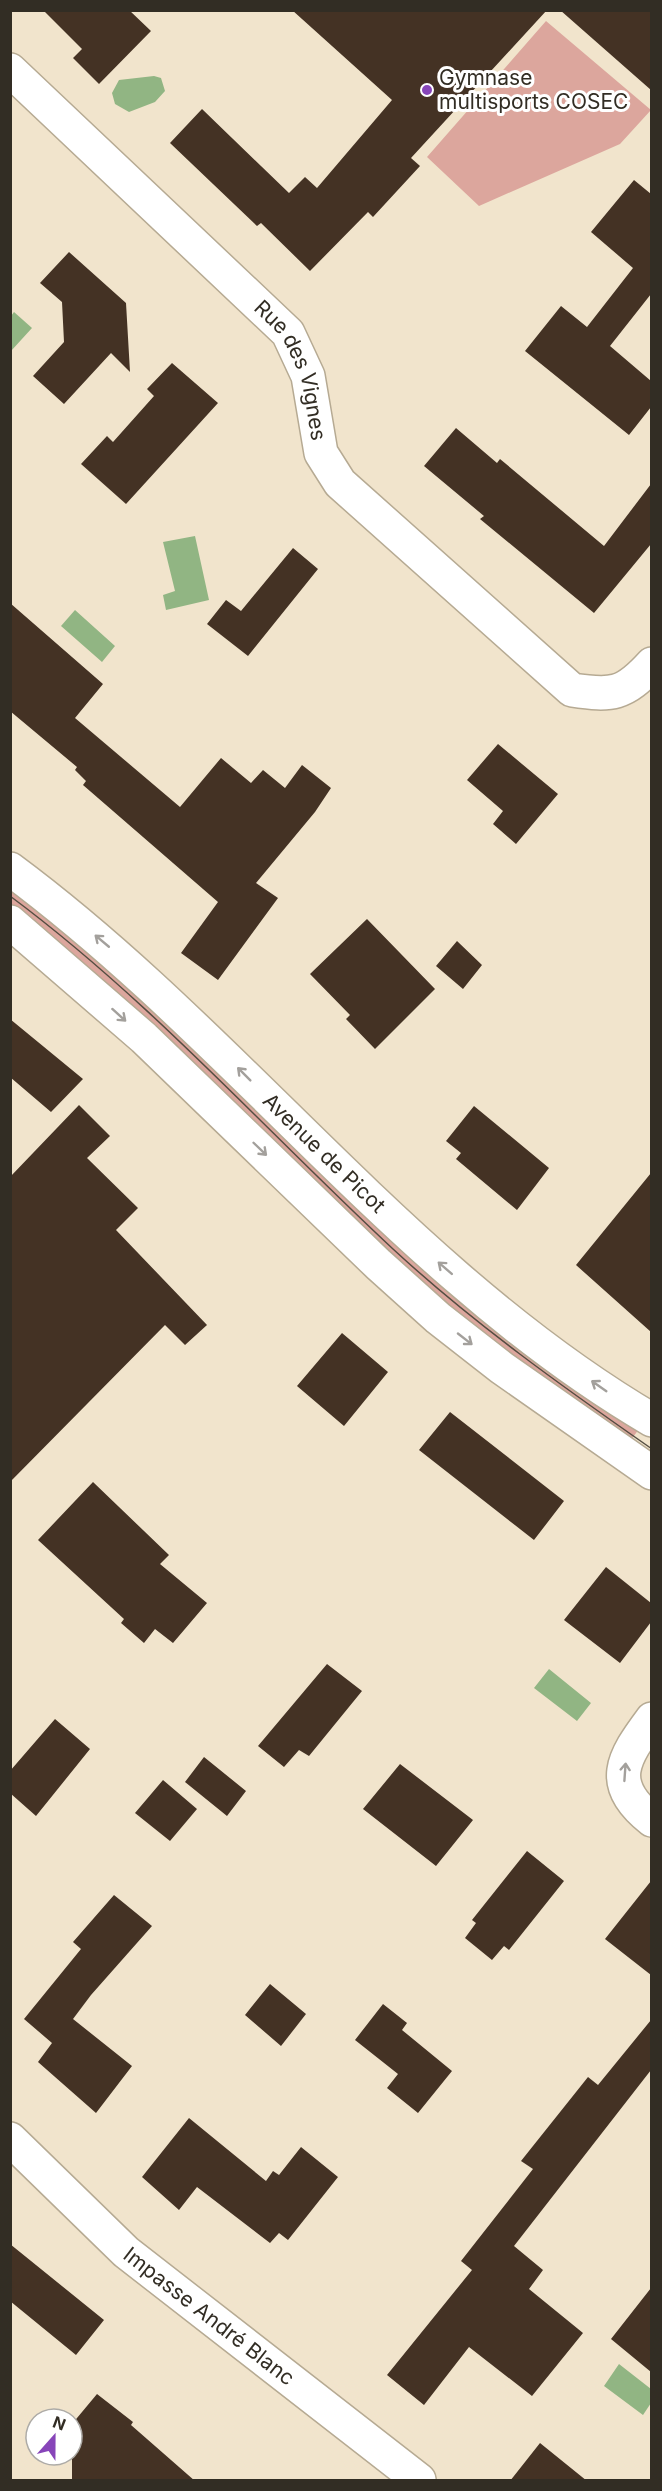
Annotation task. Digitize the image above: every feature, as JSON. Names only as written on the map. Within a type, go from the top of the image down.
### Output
[{"type":"street","name":"Rue des Vignes","points":[[10,70],[288,333],[308,376],[321,453],[340,483],[572,690],[605,695],[631,685],[651,663]]},
{"type":"street","name":"Avenue de Picot","points":[[10,869],[101,940],[172,1003],[410,1238],[469,1289],[538,1343],[618,1400],[651,1420]]},
{"type":"street","name":"Avenue de Picot","points":[[10,922],[144,1038],[378,1264],[438,1318],[502,1368],[651,1473]]},
{"type":"street","points":[[651,1719],[630,1749],[622,1772],[625,1791],[638,1809],[651,1820]]},
{"type":"street","name":"Impasse André Blanc","points":[[10,2139],[126,2252],[419,2481]]},
{"type":"shaded area","points":[[546,21],[651,110],[620,144],[479,206],[427,157]]},
{"type":"shaded area","points":[[154,76],[161,78],[165,91],[155,102],[129,112],[115,104],[112,93],[119,80]]},
{"type":"shaded area","points":[[14,312],[32,328],[11,351],[11,316]]},
{"type":"shaded area","points":[[195,536],[209,600],[166,610],[163,595],[175,591],[163,542]]},
{"type":"shaded area","points":[[75,610],[115,646],[102,662],[61,626]]},
{"type":"shaded area","points":[[11,886],[639,1429],[628,1444],[447,1309],[11,908]]},
{"type":"shaded area","points":[[549,1669],[591,1703],[577,1721],[534,1688]]},
{"type":"shaded area","points":[[619,2364],[651,2389],[651,2403],[643,2415],[604,2386]]},
{"type":"building","points":[[43,10],[129,10],[151,31],[99,84],[73,58],[82,49]]},
{"type":"building","points":[[292,10],[547,10],[411,158],[420,166],[373,217],[368,212],[310,271],[261,223],[257,226],[170,143],[202,109],[289,193],[305,177],[317,188],[392,100]]},
{"type":"building","name":"Gymnase multisports COSEC","points":[[560,10],[651,10],[651,90]]},
{"type":"building","points":[[634,180],[651,194],[651,294],[610,346],[651,381],[651,407],[629,435],[525,351],[561,306],[587,327],[633,268],[591,232]]},
{"type":"building","points":[[69,252],[126,303],[130,372],[111,353],[64,404],[33,376],[64,342],[62,302],[40,283]]},
{"type":"building","points":[[172,363],[218,403],[126,504],[81,464],[107,436],[113,442],[154,396],[147,389]]},
{"type":"building","points":[[456,428],[497,463],[500,459],[604,546],[651,484],[651,544],[594,613],[480,519],[484,516],[424,466]]},
{"type":"building","points":[[293,548],[318,569],[248,656],[207,624],[226,600],[241,611]]},
{"type":"building","points":[[10,603],[103,684],[75,718],[180,807],[221,758],[251,783],[263,770],[285,788],[302,765],[331,788],[315,812],[256,883],[278,898],[218,980],[181,953],[218,902],[83,785],[86,781],[75,770],[77,767],[10,711]]},
{"type":"building","points":[[498,744],[558,794],[516,844],[493,824],[503,811],[467,780]]},
{"type":"building","points":[[367,919],[435,989],[375,1049],[346,1019],[350,1015],[310,974]]},
{"type":"building","points":[[457,941],[482,965],[463,989],[436,966]]},
{"type":"building","points":[[10,1019],[83,1079],[51,1112],[10,1077]]},
{"type":"building","points":[[79,1105],[110,1136],[87,1158],[138,1208],[116,1230],[207,1325],[185,1345],[165,1325],[10,1482],[10,1177]]},
{"type":"building","points":[[474,1106],[549,1168],[517,1210],[456,1159],[461,1153],[446,1141]]},
{"type":"building","points":[[651,1173],[651,1332],[576,1265]]},
{"type":"building","points":[[342,1333],[388,1372],[344,1426],[297,1386]]},
{"type":"building","points":[[450,1412],[564,1501],[534,1540],[419,1450]]},
{"type":"building","points":[[93,1482],[169,1555],[160,1564],[207,1603],[173,1643],[155,1629],[144,1643],[121,1623],[124,1619],[38,1540]]},
{"type":"building","points":[[606,1567],[651,1603],[651,1622],[620,1663],[564,1620]]},
{"type":"building","points":[[327,1664],[362,1691],[309,1756],[299,1750],[284,1767],[258,1746]]},
{"type":"building","points":[[55,1719],[90,1749],[36,1816],[10,1793],[10,1771]]},
{"type":"building","points":[[204,1757],[246,1791],[227,1816],[185,1782]]},
{"type":"building","points":[[400,1764],[473,1820],[436,1866],[363,1809]]},
{"type":"building","points":[[163,1780],[197,1809],[170,1841],[135,1813]]},
{"type":"building","points":[[527,1851],[564,1881],[509,1950],[504,1946],[492,1960],[465,1938],[476,1923],[472,1920]]},
{"type":"building","points":[[651,1881],[651,1975],[605,1939]]},
{"type":"building","points":[[114,1895],[152,1926],[91,1995],[73,2019],[132,2066],[96,2113],[38,2062],[52,2043],[24,2019],[81,1949],[73,1942]]},
{"type":"building","points":[[270,1984],[306,2014],[281,2046],[245,2015]]},
{"type":"building","points":[[383,2004],[407,2023],[402,2030],[452,2071],[418,2113],[387,2088],[398,2074],[355,2040]]},
{"type":"building","points":[[651,2020],[651,2070],[514,2246],[543,2270],[529,2289],[583,2333],[532,2396],[469,2347],[424,2405],[387,2375],[472,2270],[461,2261],[533,2169],[521,2161],[588,2077],[598,2085]]},
{"type":"building","points":[[189,2118],[266,2181],[273,2171],[279,2175],[301,2147],[338,2177],[288,2240],[279,2233],[270,2243],[197,2187],[179,2210],[142,2177]]},
{"type":"building","points":[[10,2244],[104,2320],[76,2355],[10,2301]]},
{"type":"building","points":[[651,2288],[651,2372],[611,2339]]},
{"type":"building","points":[[97,2394],[133,2422],[131,2425],[195,2481],[72,2481],[72,2467],[84,2467],[84,2410]]},
{"type":"building","points":[[540,2443],[587,2481],[510,2481]]},
{"type":"tram line","points":[[10,896],[111,978],[159,1022],[423,1276],[519,1354],[652,1449]]},
{"type":"place","name":"Gymnase multisports COSEC","points":[[427,90]]}]
